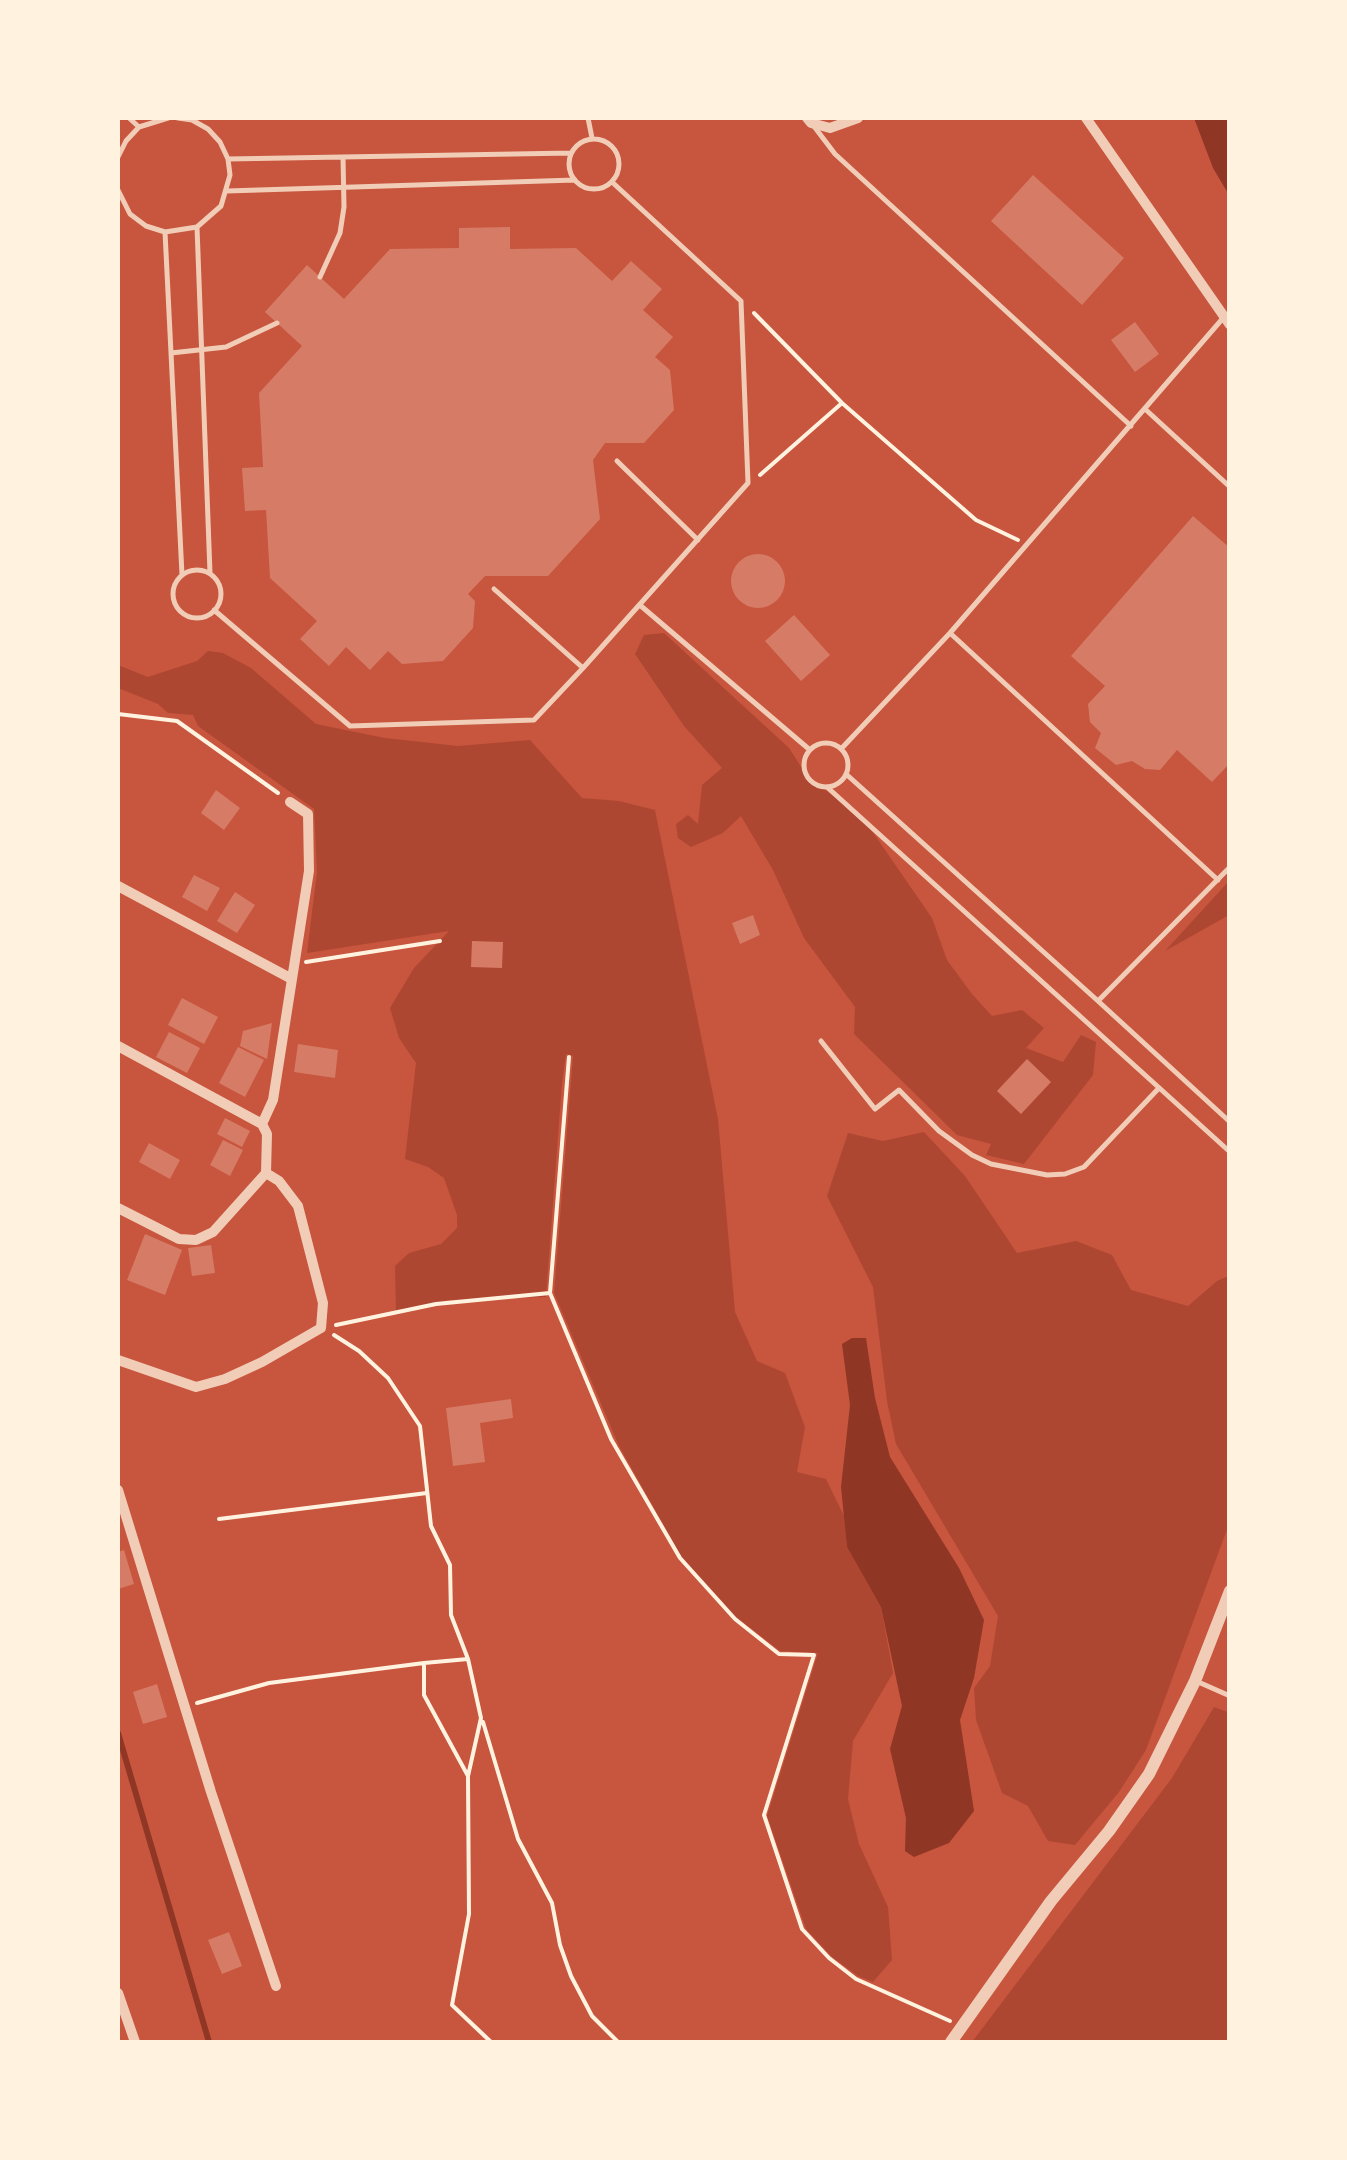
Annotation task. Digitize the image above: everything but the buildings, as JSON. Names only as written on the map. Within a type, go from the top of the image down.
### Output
[{"type":"street","points":[[809,120],[830,128],[858,118]]},
{"type":"street","points":[[1086,118],[1227,321]]},
{"type":"street","points":[[262,1124],[273,1100],[309,871],[308,814],[290,802]]},
{"type":"street","points":[[118,886],[290,978]]},
{"type":"street","points":[[118,1046],[262,1124],[267,1134],[266,1172],[213,1232],[196,1240],[179,1239],[118,1208]]},
{"type":"street","points":[[118,1360],[196,1387],[262,1362],[321,1328],[323,1303],[298,1206],[279,1181],[266,1172]]},
{"type":"street","points":[[118,1490],[276,1986]]},
{"type":"street","points":[[951,2042],[1051,1901],[1109,1832],[1149,1774],[1195,1680],[1230,1591]]},
{"type":"street","points":[[118,1993],[135,2042]]},
{"type":"lane","points":[[128,118],[140,127]]},
{"type":"lane","points":[[118,157],[126,141],[140,127],[168,118]]},
{"type":"lane","points":[[118,190],[130,214],[146,226],[165,232],[197,227],[221,206],[228,191],[228,158],[208,129],[178,118]]},
{"type":"lane","points":[[588,118],[592,138]]},
{"type":"lane","points":[[809,120],[835,154],[1131,426]]},
{"type":"lane","points":[[118,134],[126,141]]},
{"type":"lane","points":[[228,191],[574,180],[597,189],[612,182],[620,168],[618,152],[607,141],[592,138],[576,146],[569,166],[574,180]]},
{"type":"lane","points":[[228,158],[572,153]]},
{"type":"lane","points":[[320,277],[340,233],[345,188],[343,157]]},
{"type":"lane","points":[[214,610],[350,726],[534,720],[584,668],[748,483],[741,301],[612,182]]},
{"type":"lane","points":[[197,227],[210,573],[221,590],[214,610]]},
{"type":"lane","points":[[165,232],[182,575],[174,596],[180,610],[194,617],[214,610]]},
{"type":"lane","points":[[841,749],[950,633],[1227,321]]},
{"type":"lane","points":[[171,353],[226,347],[278,323]]},
{"type":"lane","points":[[1145,409],[1230,487]]},
{"type":"lane","points":[[618,461],[698,540]]},
{"type":"lane","points":[[182,575],[196,570],[210,573]]},
{"type":"lane","points":[[494,589],[584,668]]},
{"type":"lane","points":[[641,605],[810,750]]},
{"type":"lane","points":[[950,633],[1218,880]]},
{"type":"lane","points":[[825,743],[841,749],[848,765],[846,774],[835,785],[812,782],[804,767],[810,750],[825,743]]},
{"type":"lane","points":[[846,774],[1230,1122]]},
{"type":"lane","points":[[827,786],[1230,1152]]},
{"type":"lane","points":[[1098,1002],[1230,867]]},
{"type":"lane","points":[[821,1040],[875,1109],[899,1090],[939,1131],[972,1155],[991,1164],[1047,1175],[1084,1167],[1159,1088]]},
{"type":"lane","points":[[1195,1680],[1230,1696]]},
{"type":"path","points":[[741,301],[842,403],[976,520],[1027,544]]},
{"type":"path","points":[[748,483],[771,468],[842,403]]},
{"type":"path","points":[[118,714],[176,721],[290,802]]},
{"type":"path","points":[[290,978],[296,966],[303,963],[440,941]]},
{"type":"path","points":[[569,1058],[550,1293],[611,1440],[680,1558],[735,1619],[779,1654],[814,1655],[764,1815],[802,1929],[856,1979],[962,2027]]},
{"type":"path","points":[[321,1328],[436,1304],[550,1293]]},
{"type":"path","points":[[321,1328],[359,1351],[388,1378],[420,1426],[431,1526],[450,1565],[452,1616],[468,1658],[518,1839],[552,1903],[571,1976],[592,2016],[618,2042]]},
{"type":"path","points":[[219,1519],[427,1493]]},
{"type":"path","points":[[184,1706],[269,1683],[468,1658]]},
{"type":"path","points":[[424,1663],[424,1695],[468,1776]]},
{"type":"path","points":[[482,1718],[468,1776],[469,1914],[452,2005],[491,2042]]},
{"type":"shaded area","points":[[1194,118],[1229,118],[1229,195],[1213,168]]},
{"type":"shaded area","points":[[664,633],[789,748],[807,776],[865,821],[932,918],[947,960],[992,1016],[1022,1010],[1044,1028],[1026,1048],[1063,1062],[1081,1035],[1096,1042],[1093,1075],[1024,1164],[986,1155],[991,1144],[957,1135],[854,1034],[855,1007],[804,938],[773,870],[741,816],[723,833],[691,847],[678,838],[676,824],[688,815],[698,824],[702,785],[722,768],[684,726],[635,654],[644,635]]},
{"type":"shaded area","points":[[208,651],[223,653],[251,668],[316,724],[385,738],[458,746],[530,740],[582,798],[619,801],[655,810],[718,1119],[735,1312],[757,1361],[785,1373],[805,1427],[797,1472],[826,1479],[844,1516],[847,1547],[881,1607],[893,1673],[853,1741],[848,1799],[859,1844],[888,1907],[892,1960],[873,1982],[832,1957],[806,1929],[767,1816],[818,1653],[780,1651],[736,1617],[681,1556],[619,1446],[554,1293],[573,1056],[566,1054],[562,1083],[546,1297],[448,1300],[396,1313],[395,1266],[409,1253],[441,1244],[457,1228],[457,1215],[444,1178],[405,1159],[416,1063],[399,1038],[390,1008],[414,968],[449,931],[307,953],[317,872],[314,809],[198,726],[193,715],[168,713],[158,704],[118,688],[118,665],[148,677],[197,661]]},
{"type":"shaded area","points":[[1229,881],[1229,915],[1165,951]]},
{"type":"shaded area","points":[[924,1132],[965,1176],[1017,1253],[1076,1241],[1112,1255],[1131,1290],[1188,1306],[1217,1281],[1229,1276],[1229,1524],[1146,1750],[1119,1792],[1075,1845],[1048,1841],[1028,1806],[1002,1793],[976,1720],[974,1688],[990,1666],[998,1616],[896,1444],[873,1287],[827,1196],[848,1133],[883,1141]]},
{"type":"shaded area","points":[[852,1338],[866,1338],[875,1398],[890,1457],[959,1568],[984,1620],[974,1678],[960,1720],[974,1811],[949,1843],[914,1857],[905,1851],[906,1818],[890,1749],[902,1706],[881,1607],[847,1547],[841,1487],[850,1405],[842,1344]]},
{"type":"shaded area","points":[[1214,1707],[1230,1713],[1229,2042],[972,2042],[1172,1778]]},
{"type":"waterway","points":[[118,1733],[209,2042]]}]
